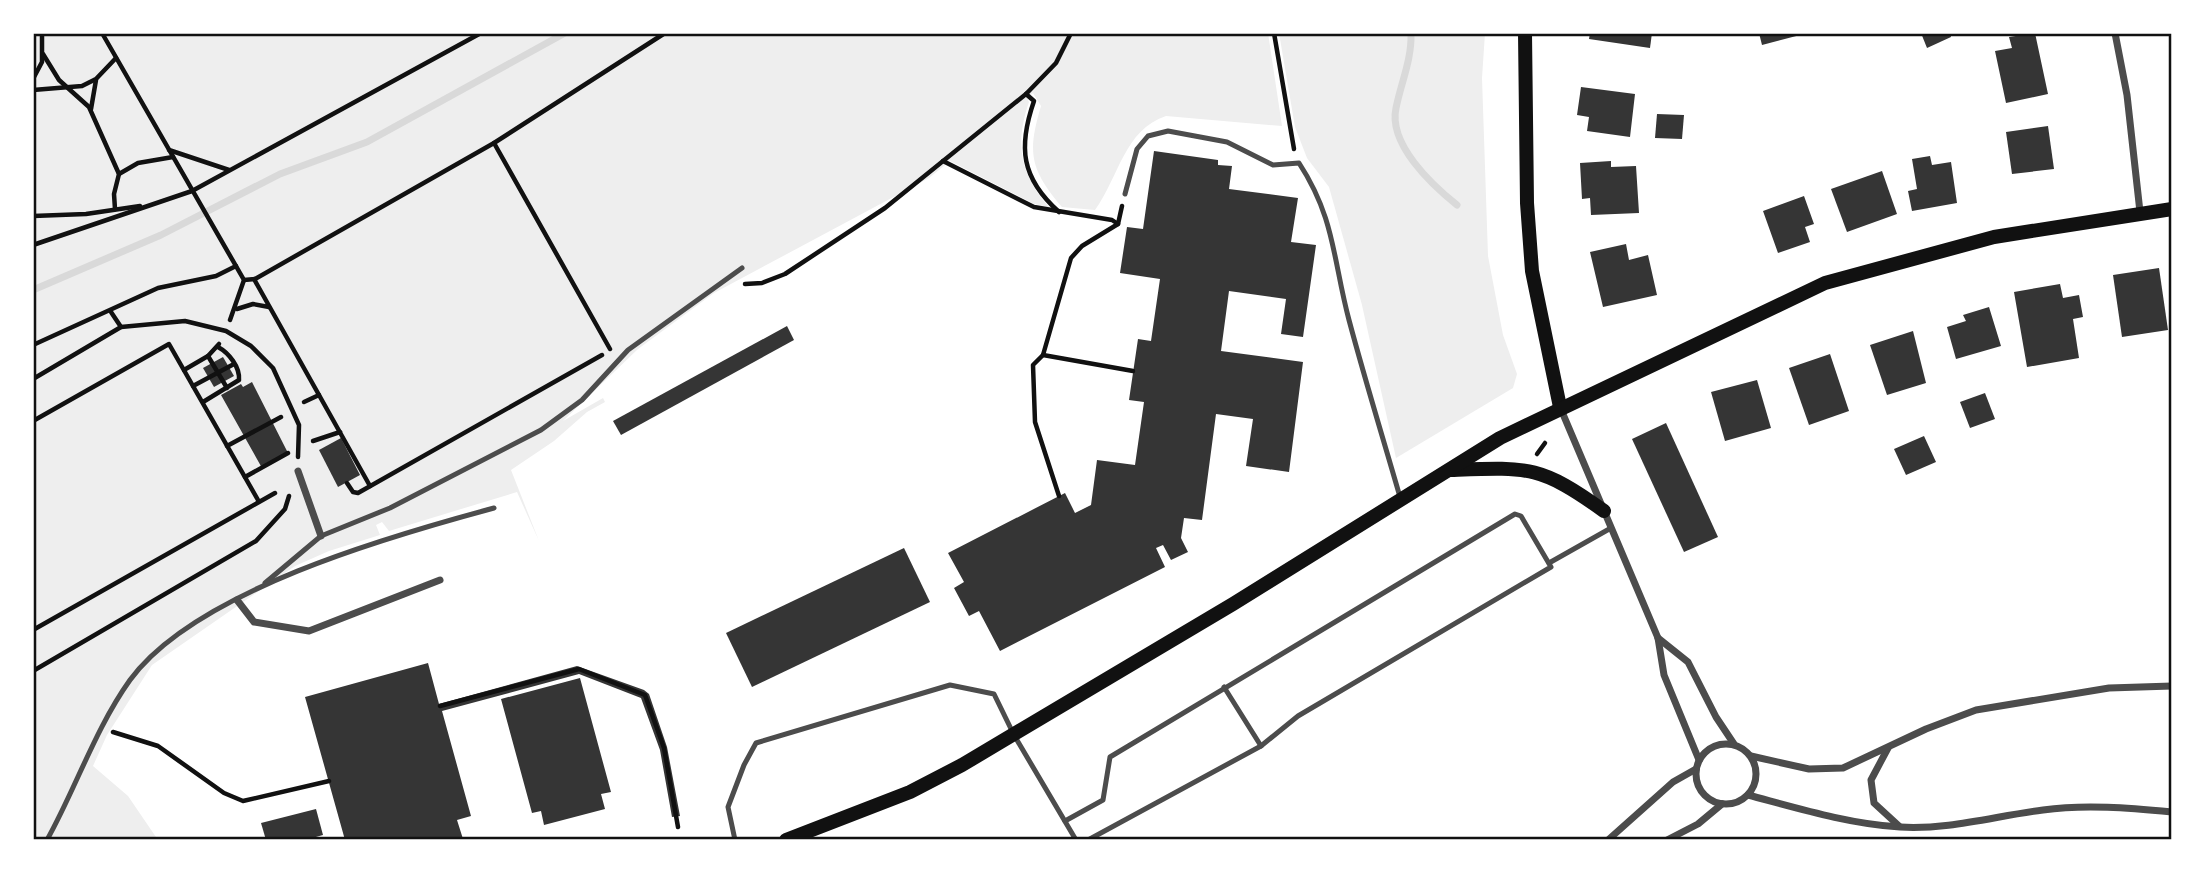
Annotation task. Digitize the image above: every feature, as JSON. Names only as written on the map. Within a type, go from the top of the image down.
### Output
[{"type":"main road","points":[[1525,33],[1527,203],[1532,271],[1560,407]]},
{"type":"main road","points":[[786,840],[910,792],[1014,735],[1500,438],[1560,407],[1825,283],[1994,237],[2172,209]]},
{"type":"main road","points":[[1449,470],[1510,468],[1536,471],[1560,480],[1604,512]]},
{"type":"street","points":[[2115,33],[2127,95],[2140,212]]},
{"type":"street","points":[[1560,407],[1658,638],[1664,675],[1699,760]]},
{"type":"street","points":[[298,471],[320,536]]},
{"type":"street","points":[[237,600],[254,622],[309,631],[440,580]]},
{"type":"street","points":[[1658,638],[1688,662],[1716,717],[1734,744],[1751,756],[1809,769],[1843,768],[1926,729],[1976,710],[2098,689],[2172,686]]},
{"type":"street","points":[[1734,744],[1714,746],[1699,760],[1696,769],[1699,788],[1705,795],[1722,804],[1731,804],[1748,795],[1757,772],[1751,756]]},
{"type":"street","points":[[1889,748],[1871,780],[1874,803],[1900,827]]},
{"type":"street","points":[[1608,840],[1673,782],[1696,769]]},
{"type":"street","points":[[1748,795],[1810,811],[1900,827],[1968,824],[2045,810],[2090,808],[2172,812]]},
{"type":"street","points":[[1667,840],[1698,824],[1722,804]]},
{"type":"lane","points":[[1125,194],[1137,149],[1148,136],[1168,131],[1227,142],[1273,165],[1299,163],[1317,190],[1327,214],[1349,318],[1401,500]]},
{"type":"lane","points":[[260,587],[320,536],[390,509],[541,430],[582,400],[628,351],[742,268]]},
{"type":"lane","points":[[47,840],[101,728],[130,680],[147,660],[170,641],[260,587],[414,529],[494,508]]},
{"type":"lane","points":[[1065,821],[1103,800],[1110,757],[1515,514],[1521,516],[1551,567],[1298,716],[1261,746],[1088,840]]},
{"type":"lane","points":[[1549,563],[1611,528]]},
{"type":"lane","points":[[735,840],[729,807],[744,765],[756,743],[950,685],[994,694],[1014,735],[1076,840]]},
{"type":"lane","points":[[1224,687],[1261,746]]},
{"type":"path","points":[[33,79],[43,54],[42,33]]},
{"type":"path","points":[[102,33],[244,279],[236,310],[230,320]]},
{"type":"path","points":[[244,279],[254,279],[494,143],[665,33]]},
{"type":"path","points":[[718,284],[762,283],[785,274],[885,208],[1026,94],[1056,63],[1071,33]]},
{"type":"path","points":[[1274,33],[1291,139],[1299,163]]},
{"type":"path","points":[[33,245],[192,191],[478,34]]},
{"type":"path","points":[[43,54],[54,72],[91,112],[119,174],[114,194],[115,209]]},
{"type":"path","points":[[33,89],[68,88],[96,79],[116,58]]},
{"type":"path","points":[[91,112],[96,79]]},
{"type":"path","points":[[1026,94],[1034,101],[1024,135],[1028,169],[1037,189],[1059,212]]},
{"type":"path","points":[[494,143],[611,350]]},
{"type":"path","points":[[169,150],[230,171]]},
{"type":"path","points":[[119,174],[138,163],[173,157]]},
{"type":"path","points":[[943,160],[1034,207],[1112,220],[1118,224]]},
{"type":"path","points":[[1059,496],[1035,422],[1033,365],[1043,355],[1071,258],[1082,247],[1118,224],[1125,194]]},
{"type":"path","points":[[33,216],[86,214],[151,205]]},
{"type":"path","points":[[33,345],[111,312],[158,288],[216,276],[236,266]]},
{"type":"path","points":[[254,279],[370,486]]},
{"type":"path","points":[[236,310],[253,304],[270,308]]},
{"type":"path","points":[[111,312],[121,327]]},
{"type":"path","points":[[33,379],[121,327],[185,321],[226,331],[251,346],[273,368],[299,425],[298,471],[285,509],[256,541],[33,671]]},
{"type":"path","points":[[33,421],[169,344],[258,500]]},
{"type":"path","points":[[184,370],[208,356],[218,346],[229,354],[239,380],[203,402]]},
{"type":"path","points":[[347,483],[355,494],[616,347]]},
{"type":"path","points":[[1043,355],[1133,372]]},
{"type":"path","points":[[208,356],[227,388]]},
{"type":"path","points":[[193,386],[234,364]]},
{"type":"path","points":[[304,402],[319,395]]},
{"type":"path","points":[[227,446],[281,417]]},
{"type":"path","points":[[313,441],[340,432]]},
{"type":"path","points":[[1535,457],[1545,443]]},
{"type":"path","points":[[245,477],[288,453]]},
{"type":"path","points":[[33,630],[258,500],[275,493]]},
{"type":"path","points":[[440,706],[579,669],[645,695],[664,748],[678,827]]},
{"type":"path","points":[[101,728],[158,746],[224,793],[243,801],[329,781]]},
{"type":"shaded area","points":[[33,33],[1268,33],[1282,126],[1166,116],[1152,123],[1131,143],[1095,210],[1062,207],[1043,182],[1034,160],[1034,136],[1041,106],[1033,93],[1027,98],[1029,102],[1021,144],[1031,182],[1049,207],[1034,204],[950,161],[929,178],[714,293],[638,349],[563,421],[603,398],[605,402],[587,412],[554,441],[511,470],[539,541],[517,492],[389,531],[382,522],[376,525],[380,535],[329,551],[295,566],[152,665],[107,735],[93,766],[128,796],[158,840],[33,840]]},
{"type":"shaded area","points":[[1279,33],[1485,33],[1482,78],[1488,256],[1503,335],[1517,374],[1513,388],[1396,458],[1362,305],[1329,187],[1307,158],[1295,127]]},
{"type":"building","points":[[1590,33],[1652,33],[1650,48],[1589,39]]},
{"type":"building","points":[[1759,33],[1804,33],[1804,34],[1762,45]]},
{"type":"building","points":[[1921,33],[1950,33],[1951,37],[1927,48]]},
{"type":"building","points":[[2035,33],[2048,94],[2006,103],[1995,51],[2012,48],[2009,37]]},
{"type":"building","points":[[1581,87],[1635,94],[1630,137],[1587,131],[1589,117],[1577,115]]},
{"type":"building","points":[[1657,114],[1684,115],[1682,139],[1655,138]]},
{"type":"building","points":[[2048,126],[2054,169],[2012,174],[2006,132]]},
{"type":"building","points":[[1154,151],[1218,160],[1218,165],[1232,166],[1229,189],[1298,198],[1291,242],[1316,245],[1303,337],[1281,334],[1286,299],[1229,291],[1221,351],[1303,362],[1289,472],[1246,466],[1253,419],[1216,414],[1202,520],[1184,518],[1181,538],[1188,552],[1171,560],[1163,545],[1156,548],[1165,567],[1000,651],[979,611],[969,616],[954,588],[964,582],[948,553],[1065,493],[1075,513],[1091,505],[1097,460],[1135,465],[1144,402],[1129,400],[1138,339],[1151,341],[1160,279],[1120,273],[1127,227],[1143,229]]},
{"type":"building","points":[[1930,156],[1932,165],[1951,162],[1957,203],[1912,211],[1908,191],[1917,189],[1912,159]]},
{"type":"building","points":[[1611,161],[1611,167],[1636,166],[1639,213],[1591,215],[1590,198],[1582,199],[1580,163]]},
{"type":"building","points":[[1882,171],[1897,214],[1847,232],[1831,189]]},
{"type":"building","points":[[1804,196],[1814,224],[1805,227],[1810,242],[1778,253],[1763,211]]},
{"type":"building","points":[[1626,244],[1629,260],[1648,255],[1657,295],[1603,307],[1590,252]]},
{"type":"building","points":[[2159,268],[2168,330],[2122,337],[2113,275]]},
{"type":"building","points":[[2060,284],[2063,298],[2079,295],[2083,317],[2073,319],[2079,358],[2027,367],[2014,292]]},
{"type":"building","points":[[1989,307],[2001,346],[1956,359],[1947,327],[1966,321],[1963,315]]},
{"type":"building","points":[[787,326],[794,340],[621,435],[613,421]]},
{"type":"building","points":[[1913,331],[1926,383],[1887,395],[1870,345]]},
{"type":"building","points":[[1830,354],[1849,411],[1809,425],[1789,368]]},
{"type":"building","points":[[223,357],[234,376],[214,387],[203,368]]},
{"type":"building","points":[[1757,380],[1771,428],[1725,441],[1711,392]]},
{"type":"building","points":[[252,382],[288,453],[262,468],[221,395],[241,384],[243,387]]},
{"type":"building","points":[[1985,393],[1995,419],[1970,428],[1960,402]]},
{"type":"building","points":[[1666,423],[1718,537],[1684,552],[1632,439]]},
{"type":"building","points":[[1924,436],[1936,462],[1906,475],[1894,449]]},
{"type":"building","points":[[341,438],[360,475],[338,487],[319,450]]},
{"type":"building","points":[[904,548],[930,602],[752,687],[726,633]]},
{"type":"building","points":[[428,663],[439,704],[577,666],[644,690],[649,694],[667,747],[680,816],[672,817],[660,750],[641,698],[579,674],[442,711],[471,816],[457,820],[463,839],[345,840],[305,697]]},
{"type":"building","points":[[580,678],[611,792],[601,794],[605,809],[544,825],[541,811],[532,813],[501,699]]},
{"type":"building","points":[[316,809],[323,835],[305,840],[266,840],[261,823]]},
{"type":"waterway","points":[[33,290],[161,235],[280,174],[367,142],[565,33]]},
{"type":"waterway","points":[[1411,33],[1408,62],[1395,122],[1405,149],[1414,162],[1457,205]]}]
